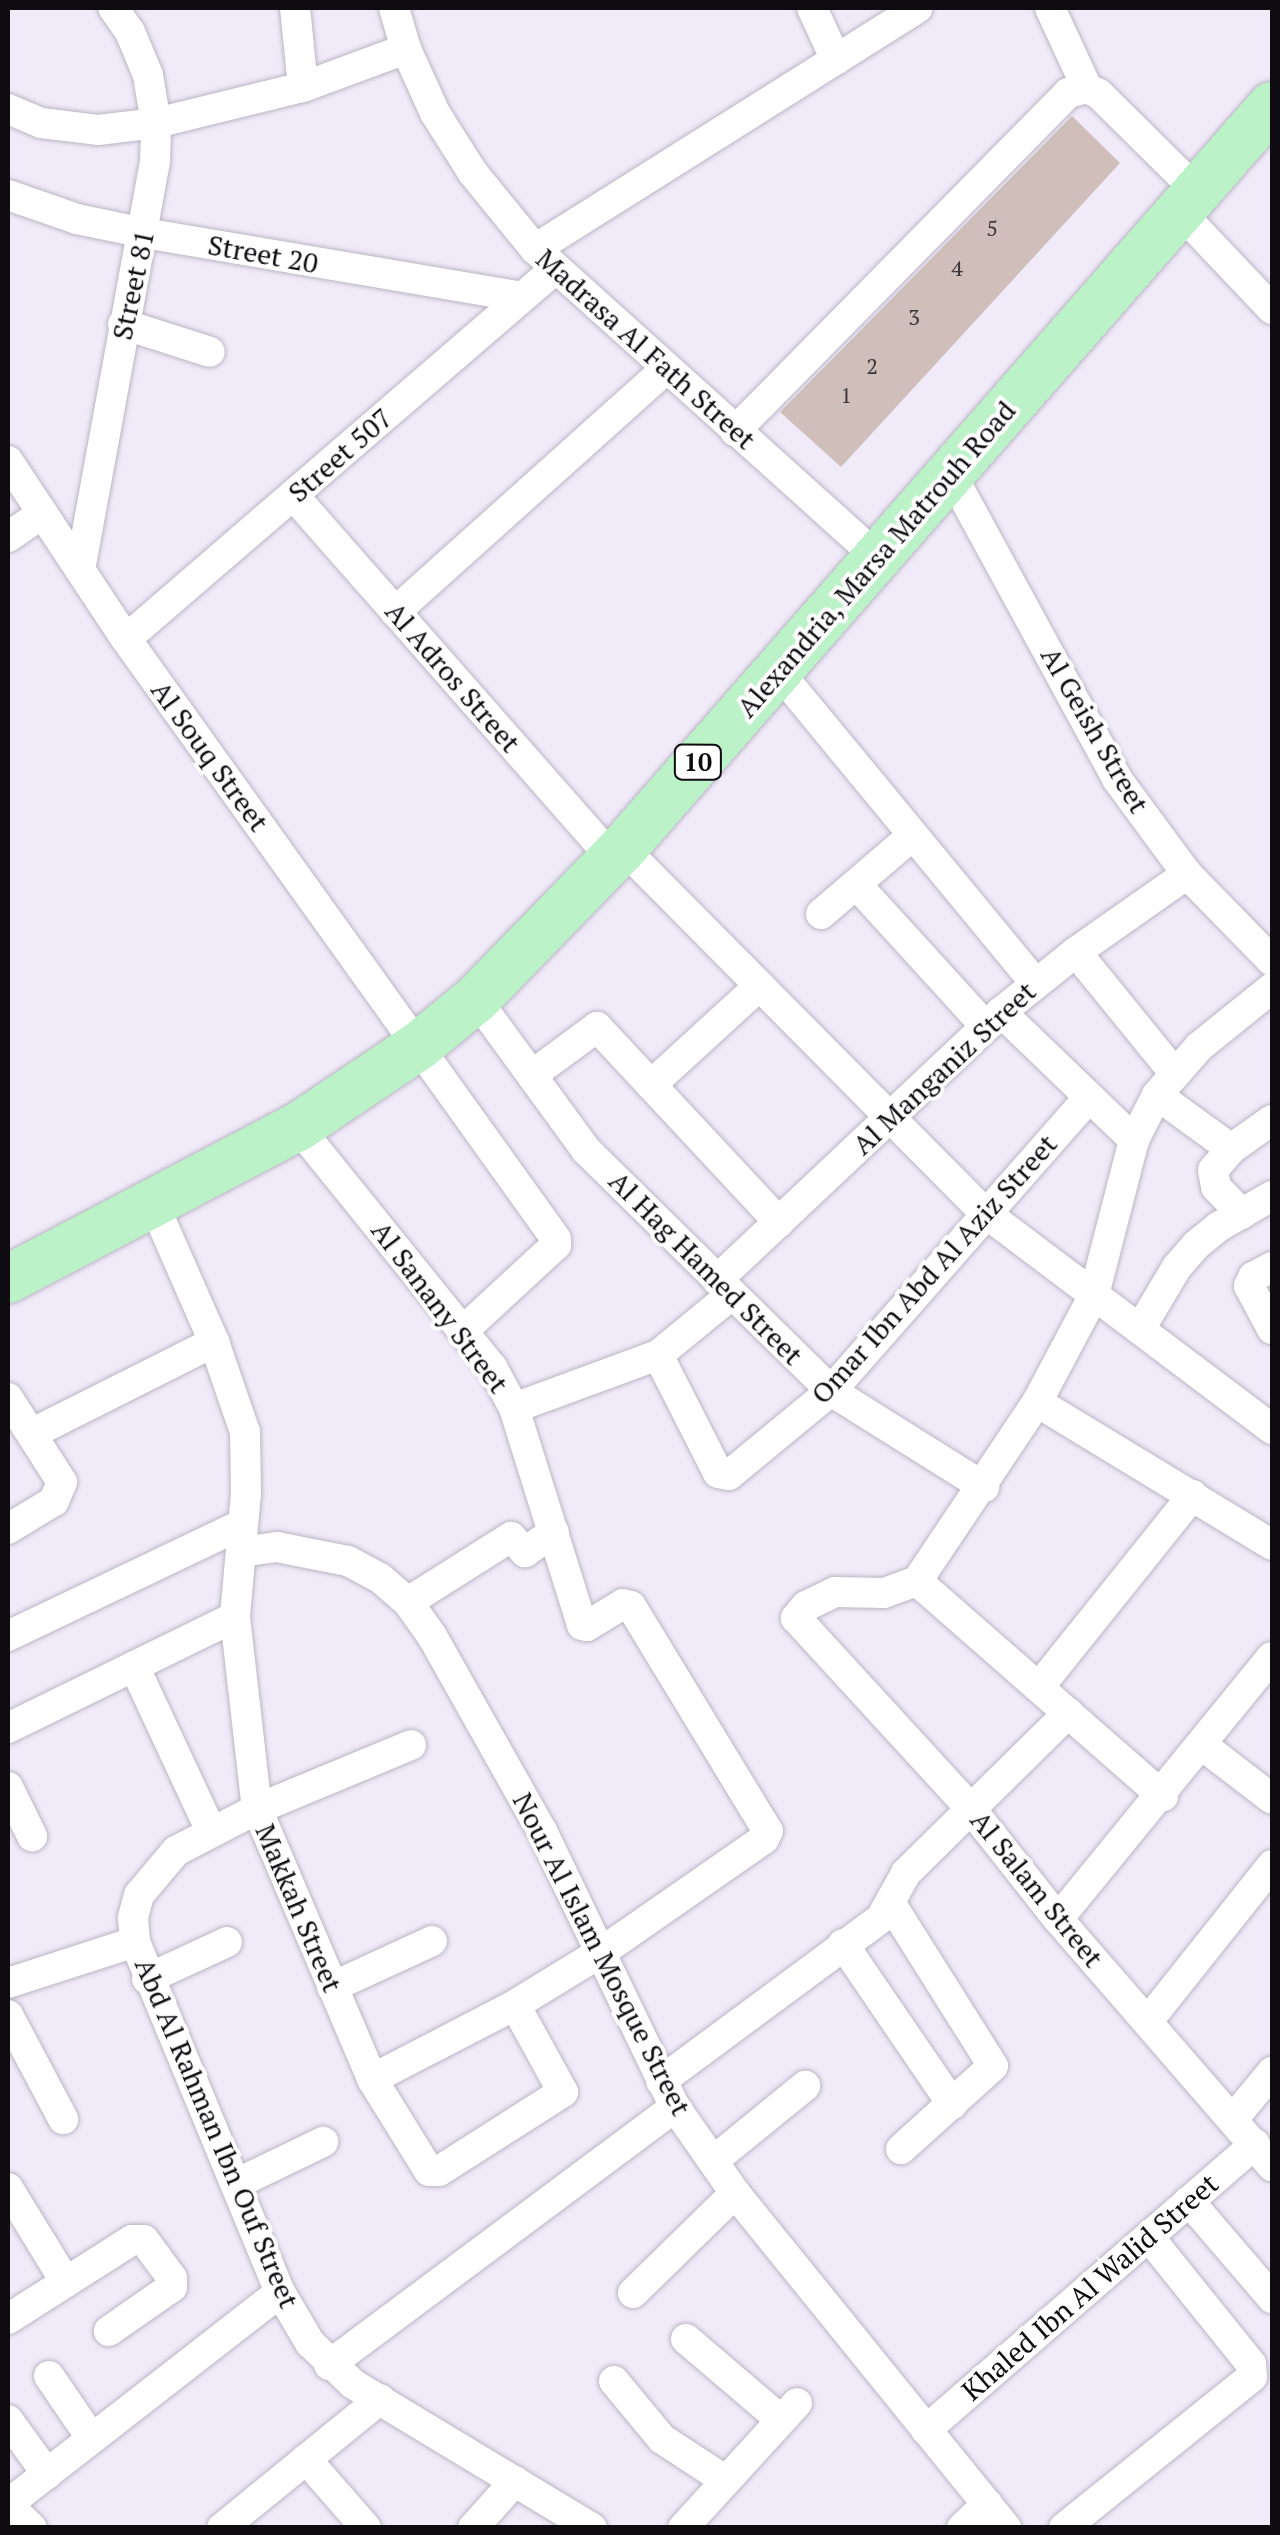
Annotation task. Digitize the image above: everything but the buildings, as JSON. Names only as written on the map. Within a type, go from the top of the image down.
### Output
[{"type":"main road","name":"Alexandria, Marsa Matrouh Road","points":[[8,1279],[154,1206],[298,1127],[420,1046],[476,999],[618,854],[1272,106]]},
{"type":"street","name":"Street 81","points":[[80,570],[123,324],[152,197],[156,123],[148,75],[130,32],[113,8]]},
{"type":"street","points":[[295,8],[303,87]]},
{"type":"street","name":"Madrasa Al Fath Street","points":[[394,8],[406,49],[435,114],[473,174],[544,260],[878,558]]},
{"type":"street","points":[[812,8],[836,60]]},
{"type":"street","name":"Street 507","points":[[126,639],[522,297],[544,260],[917,8]]},
{"type":"street","points":[[1050,8],[1087,88],[1099,94],[1272,309]]},
{"type":"street","points":[[8,108],[42,123],[98,130],[156,123],[303,87],[406,49]]},
{"type":"street","points":[[735,431],[1054,104],[1068,93],[1087,88]]},
{"type":"street","name":"Street 20","points":[[8,195],[77,219],[144,234],[522,297]]},
{"type":"street","points":[[123,324],[210,352]]},
{"type":"street","points":[[395,612],[666,369]]},
{"type":"street","name":"Al Souq Street","points":[[8,461],[126,639],[557,1242],[464,1330]]},
{"type":"street","name":"Al Geish Street","points":[[951,474],[1118,778],[1187,874],[1272,961]]},
{"type":"street","name":"Al Adros Street","points":[[292,496],[618,854],[759,986],[984,1212],[1272,1429]]},
{"type":"street","points":[[8,537],[42,513]]},
{"type":"street","points":[[778,671],[1035,983]]},
{"type":"street","points":[[821,914],[912,836]]},
{"type":"street","name":"Al Manganiz Street","points":[[658,1356],[724,1288],[779,1222],[994,1019],[1076,952],[1187,874]]},
{"type":"street","points":[[856,884],[994,1019],[1089,1097],[1134,1140]]},
{"type":"street","points":[[1076,952],[1166,1084],[1231,1149]]},
{"type":"street","points":[[651,1086],[759,986]]},
{"type":"street","points":[[1162,1796],[918,1580],[984,1488],[1037,1402],[1094,1296],[1134,1140],[1166,1084],[1199,1047],[1272,988]]},
{"type":"street","name":"Al Hag Hamed Street","points":[[476,999],[586,1150],[724,1288],[831,1390],[984,1488]]},
{"type":"street","points":[[532,1076],[595,1026],[779,1222]]},
{"type":"street","name":"Omar Ibn Abd Al Aziz Street","points":[[658,1356],[718,1473],[729,1475],[831,1390],[1089,1097]]},
{"type":"street","points":[[1242,1214],[1212,1179],[1216,1162],[1272,1120]]},
{"type":"street","name":"Al Sanany Street","points":[[298,1127],[492,1367],[514,1408],[581,1622],[587,1626],[623,1604],[633,1609],[768,1830],[764,1839],[603,1951]]},
{"type":"street","points":[[1140,1329],[1176,1267],[1218,1227],[1272,1196]]},
{"type":"street","name":"Makkah Street","points":[[154,1206],[214,1342],[245,1432],[235,1617],[257,1809],[372,2079],[426,2168],[439,2171],[563,2092],[515,2005]]},
{"type":"street","points":[[1272,1267],[1254,1277],[1249,1286],[1272,1329]]},
{"type":"street","points":[[34,1433],[214,1342]]},
{"type":"street","points":[[514,1408],[658,1356]]},
{"type":"street","points":[[8,1398],[62,1482],[61,1492],[8,1529]]},
{"type":"street","points":[[1037,1402],[1272,1545]]},
{"type":"street","points":[[1039,1688],[1193,1495]]},
{"type":"street","points":[[408,1602],[511,1537],[525,1552],[554,1532]]},
{"type":"street","points":[[8,1636],[242,1538]]},
{"type":"street","name":"Nour Al Islam Mosque Street","points":[[242,1538],[348,1560],[380,1578],[408,1602],[502,1757],[603,1951],[668,2094],[734,2193],[996,2516]]},
{"type":"street","name":"Al Salam Street","points":[[918,1580],[884,1593],[834,1592],[806,1606],[796,1618],[971,1809],[1058,1919],[1264,2155]]},
{"type":"street","points":[[8,1728],[235,1617]]},
{"type":"street","points":[[1058,1919],[1272,1657]]},
{"type":"street","points":[[134,1666],[211,1830]]},
{"type":"street","points":[[329,2365],[668,2094],[843,1944],[881,1918],[898,1882],[1068,1713]]},
{"type":"street","points":[[10,1975],[135,1942],[134,1918],[139,1895],[176,1850],[257,1809],[411,1745]]},
{"type":"street","points":[[1202,1745],[1272,1799]]},
{"type":"street","points":[[8,1787],[32,1836]]},
{"type":"street","points":[[1148,2021],[1272,1865]]},
{"type":"street","points":[[890,1904],[993,2066],[901,2149]]},
{"type":"street","points":[[332,1987],[432,1940]]},
{"type":"street","name":"Abd Al Rahman Ibn Ouf Street","points":[[135,1942],[147,1979],[280,2292],[329,2365],[592,2528]]},
{"type":"street","points":[[147,1979],[227,1942]]},
{"type":"street","points":[[843,1944],[952,2104]]},
{"type":"street","points":[[372,2079],[515,2005],[603,1951]]},
{"type":"street","points":[[8,2015],[63,2119]]},
{"type":"street","points":[[1234,2118],[1272,2072]]},
{"type":"street","points":[[712,2161],[805,2086]]},
{"type":"street","points":[[236,2184],[323,2142]]},
{"type":"street","name":"Khaled Ibn Al Walid Street","points":[[926,2430],[1190,2201],[1264,2155]]},
{"type":"street","points":[[8,2188],[65,2280]]},
{"type":"street","points":[[634,2293],[734,2193]]},
{"type":"street","points":[[1190,2201],[1272,2298]]},
{"type":"street","points":[[1064,2528],[1252,2377],[1251,2364],[1148,2237]]},
{"type":"street","points":[[8,2320],[132,2240],[148,2243],[172,2278],[172,2287],[109,2331]]},
{"type":"street","points":[[32,2528],[8,2504],[280,2292]]},
{"type":"street","points":[[683,2528],[789,2412],[686,2340]]},
{"type":"street","points":[[49,2376],[92,2440]]},
{"type":"street","points":[[614,2381],[662,2440],[726,2480]]},
{"type":"street","points":[[222,2528],[380,2399]]},
{"type":"street","points":[[8,2420],[48,2474]]},
{"type":"street","points":[[306,2460],[366,2528]]},
{"type":"street","points":[[472,2528],[515,2481]]},
{"type":"street","points":[[962,2528],[996,2516]]}]
